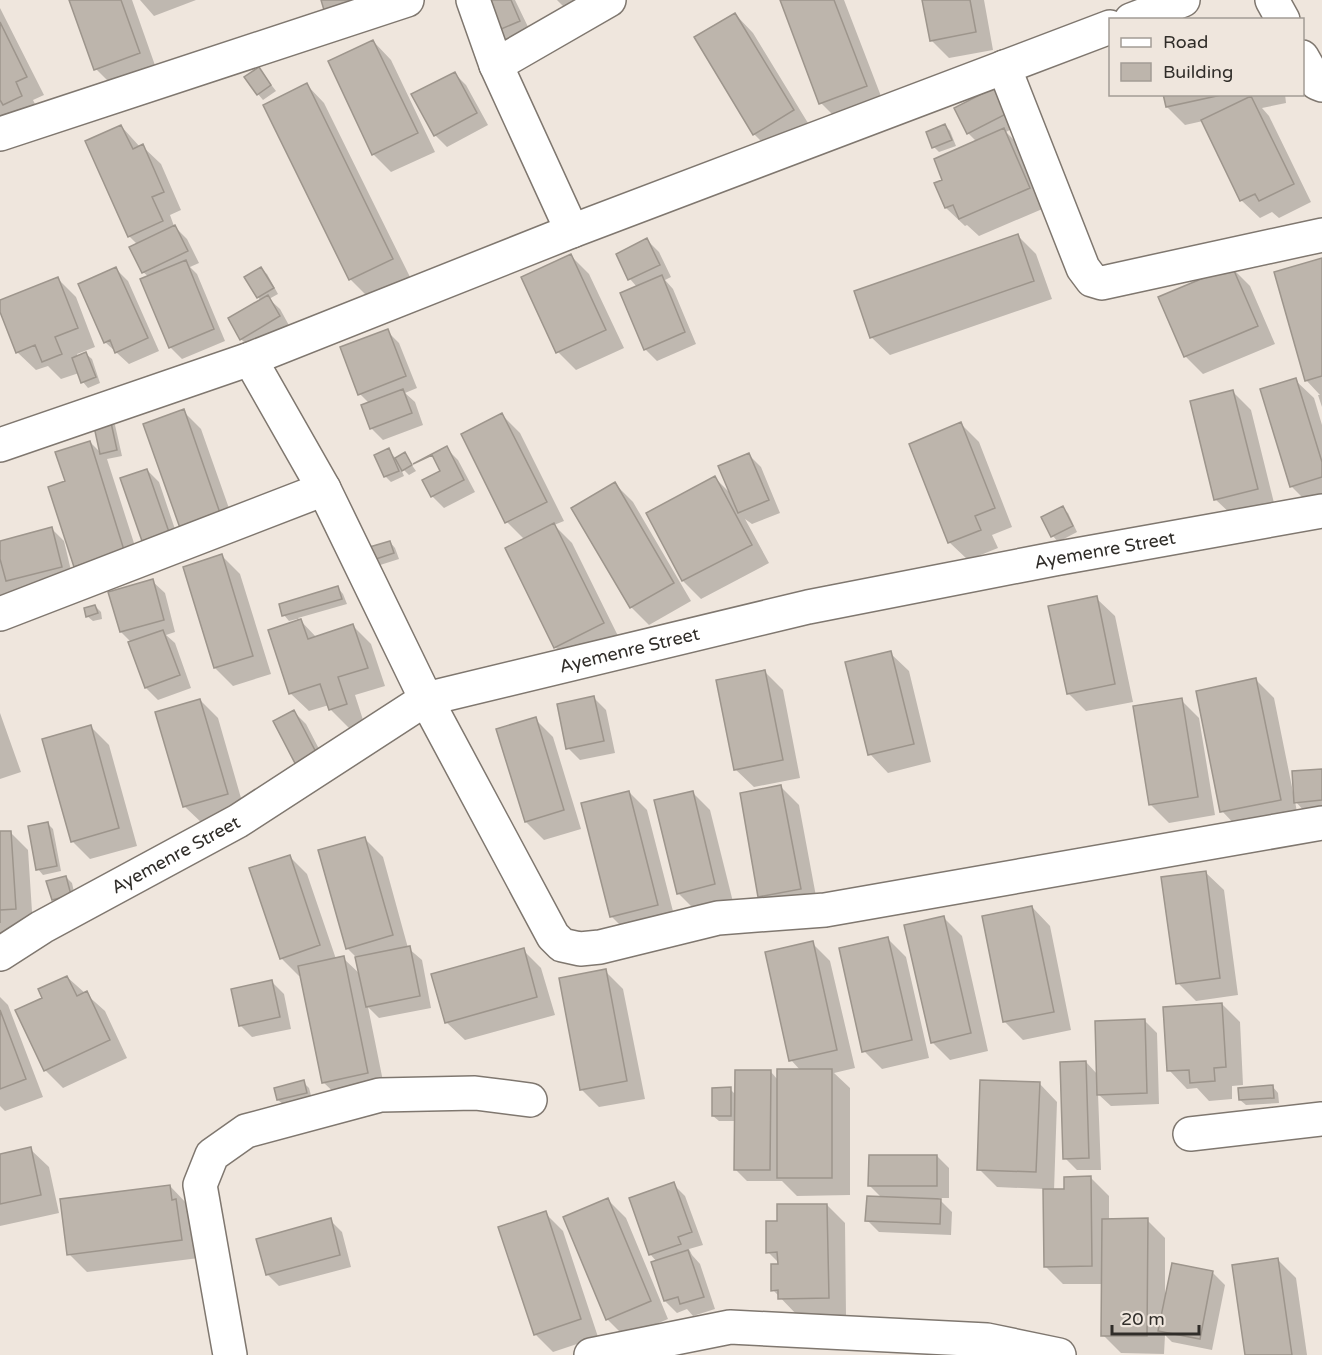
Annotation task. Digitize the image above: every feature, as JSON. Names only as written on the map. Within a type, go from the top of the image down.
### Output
[{"type":"street","points":[[0,134],[407,0]]},
{"type":"street","points":[[472,0],[496,65],[572,231]]},
{"type":"street","points":[[496,65],[609,0]]},
{"type":"street","points":[[1136,18],[1183,0]]},
{"type":"street","points":[[1272,0],[1282,18]]},
{"type":"street","points":[[0,445],[250,359],[572,231],[1109,27]]},
{"type":"street","points":[[1304,60],[1317,83],[1322,85]]},
{"type":"street","points":[[1004,68],[1083,268],[1092,280],[1102,283],[1322,235]]},
{"type":"street","points":[[250,359],[324,489],[426,699],[553,936],[562,945],[580,949],[600,947],[718,918],[825,910],[1322,823]]},
{"type":"street","points":[[0,614],[324,489]]},
{"type":"street","name":"Ayemenre Street","points":[[0,954],[42,927],[238,821],[426,699],[808,607],[1054,559],[1322,511]]},
{"type":"street","points":[[230,1355],[200,1185],[212,1155],[246,1131],[380,1095],[475,1093],[530,1100]]},
{"type":"street","points":[[1190,1134],[1322,1119]]},
{"type":"street","points":[[591,1355],[730,1327],[987,1340],[1059,1355]]},
{"type":"building","points":[[69,0],[121,0],[140,53],[94,70]]},
{"type":"building","points":[[321,0],[356,0],[324,10]]},
{"type":"building","points":[[483,0],[511,0],[520,21],[494,32]]},
{"type":"building","points":[[780,0],[834,0],[867,86],[819,104]]},
{"type":"building","points":[[922,0],[970,0],[976,32],[930,41]]},
{"type":"building","points":[[735,13],[794,110],[753,135],[694,37]]},
{"type":"building","points":[[0,22],[27,77],[16,82],[22,96],[3,105],[0,100]]},
{"type":"building","points":[[373,40],[418,133],[372,155],[328,61]]},
{"type":"building","points":[[259,67],[271,85],[257,95],[244,77]]},
{"type":"building","points":[[455,72],[477,113],[434,136],[411,94]]},
{"type":"building","points":[[307,83],[393,259],[349,280],[263,105]]},
{"type":"building","points":[[995,87],[1008,113],[967,134],[954,108]]},
{"type":"building","points":[[1163,96],[1217,96],[1166,107]]},
{"type":"building","points":[[1251,96],[1294,184],[1259,201],[1255,194],[1240,201],[1201,120]]},
{"type":"building","points":[[945,124],[952,140],[932,148],[926,132]]},
{"type":"building","points":[[121,125],[133,149],[143,144],[164,192],[152,197],[163,221],[128,237],[85,141]]},
{"type":"building","points":[[1004,128],[1030,188],[959,219],[953,205],[945,208],[934,183],[942,180],[934,159]]},
{"type":"building","points":[[175,225],[188,251],[142,273],[129,247]]},
{"type":"building","points":[[1018,234],[1034,281],[870,338],[854,291]]},
{"type":"building","points":[[647,238],[660,265],[628,280],[616,254]]},
{"type":"building","points":[[571,254],[606,330],[556,353],[521,277]]},
{"type":"building","points":[[1322,258],[1322,376],[1305,381],[1274,272]]},
{"type":"building","points":[[186,260],[214,329],[169,348],[140,279]]},
{"type":"building","points":[[1232,266],[1258,326],[1184,357],[1158,297]]},
{"type":"building","points":[[116,267],[148,338],[115,353],[110,340],[104,343],[78,284]]},
{"type":"building","points":[[261,267],[274,288],[257,298],[244,277]]},
{"type":"building","points":[[662,275],[685,332],[644,350],[620,293]]},
{"type":"building","points":[[58,277],[78,328],[55,337],[62,354],[42,362],[35,345],[16,353],[0,312],[0,300]]},
{"type":"building","points":[[268,295],[280,316],[240,340],[228,318]]},
{"type":"building","points":[[388,329],[406,376],[358,395],[340,347]]},
{"type":"building","points":[[86,352],[96,377],[81,383],[72,358]]},
{"type":"building","points":[[1296,378],[1322,462],[1322,477],[1290,487],[1260,389]]},
{"type":"building","points":[[403,389],[412,413],[370,429],[361,405]]},
{"type":"building","points":[[1233,390],[1258,489],[1214,500],[1190,401]]},
{"type":"building","points":[[184,409],[220,513],[180,528],[143,424]]},
{"type":"building","points":[[502,413],[547,502],[505,523],[461,434]]},
{"type":"building","points":[[110,418],[117,450],[100,454],[93,422]]},
{"type":"building","points":[[961,422],[995,508],[975,516],[981,530],[948,543],[909,444]]},
{"type":"building","points":[[90,441],[124,550],[74,567],[48,487],[65,481],[55,452]]},
{"type":"building","points":[[447,446],[464,480],[431,497],[422,480],[440,471],[432,455],[413,464]]},
{"type":"building","points":[[389,448],[399,471],[384,477],[374,455]]},
{"type":"building","points":[[405,452],[412,465],[402,471],[395,458]]},
{"type":"building","points":[[749,453],[769,500],[738,513],[718,466]]},
{"type":"building","points":[[147,469],[169,532],[142,541],[120,478]]},
{"type":"building","points":[[715,476],[752,545],[682,581],[646,513]]},
{"type":"building","points":[[615,482],[674,583],[630,608],[571,508]]},
{"type":"building","points":[[1063,506],[1073,526],[1051,537],[1041,517]]},
{"type":"building","points":[[554,523],[604,623],[554,648],[505,548]]},
{"type":"building","points":[[52,527],[62,567],[6,581],[0,559],[0,541]]},
{"type":"building","points":[[390,541],[394,553],[370,561],[366,548]]},
{"type":"building","points":[[222,554],[253,656],[214,668],[183,567]]},
{"type":"building","points":[[153,579],[164,620],[120,632],[108,592]]},
{"type":"building","points":[[338,586],[342,599],[282,616],[279,604]]},
{"type":"building","points":[[1097,596],[1115,684],[1067,694],[1048,606]]},
{"type":"building","points":[[95,605],[98,613],[86,617],[84,608]]},
{"type":"building","points":[[301,619],[308,639],[353,624],[368,668],[338,677],[347,704],[329,710],[320,684],[289,694],[268,630]]},
{"type":"building","points":[[163,630],[180,675],[145,688],[128,642]]},
{"type":"building","points":[[891,651],[914,744],[868,755],[845,662]]},
{"type":"building","points":[[765,670],[783,760],[734,770],[716,680]]},
{"type":"building","points":[[1256,678],[1281,800],[1220,812],[1196,691]]},
{"type":"building","points":[[594,696],[604,741],[566,749],[557,704]]},
{"type":"building","points":[[1182,698],[1198,797],[1149,805],[1133,706]]},
{"type":"building","points":[[200,699],[228,794],[183,807],[155,712]]},
{"type":"building","points":[[294,710],[319,758],[298,769],[273,721]]},
{"type":"building","points":[[536,717],[564,810],[525,822],[496,729]]},
{"type":"building","points":[[91,725],[119,828],[71,842],[42,739]]},
{"type":"building","points":[[1322,769],[1322,800],[1294,803],[1292,771]]},
{"type":"building","points":[[781,785],[801,889],[758,897],[740,793]]},
{"type":"building","points":[[629,791],[658,905],[610,917],[581,803]]},
{"type":"building","points":[[693,791],[715,884],[677,894],[654,800]]},
{"type":"building","points":[[48,822],[57,866],[36,870],[28,826]]},
{"type":"building","points":[[0,831],[11,831],[16,909],[0,910]]},
{"type":"building","points":[[365,837],[393,935],[346,949],[318,850]]},
{"type":"building","points":[[290,855],[320,945],[280,959],[249,868]]},
{"type":"building","points":[[1206,871],[1220,978],[1176,984],[1161,877]]},
{"type":"building","points":[[66,876],[71,895],[52,900],[46,881]]},
{"type":"building","points":[[1032,906],[1054,1012],[1003,1022],[982,916]]},
{"type":"building","points":[[944,916],[971,1033],[931,1043],[904,925]]},
{"type":"building","points":[[888,937],[912,1040],[862,1052],[839,948]]},
{"type":"building","points":[[813,941],[837,1050],[789,1061],[765,952]]},
{"type":"building","points":[[410,946],[420,996],[366,1007],[355,957]]},
{"type":"building","points":[[524,948],[537,997],[445,1023],[431,974]]},
{"type":"building","points":[[344,956],[368,1073],[322,1083],[298,966]]},
{"type":"building","points":[[606,969],[627,1081],[580,1090],[559,978]]},
{"type":"building","points":[[67,976],[77,996],[87,991],[110,1040],[44,1071],[15,1010],[42,998],[38,989]]},
{"type":"building","points":[[272,980],[280,1017],[239,1026],[231,989]]},
{"type":"building","points":[[1222,1003],[1226,1067],[1214,1068],[1215,1081],[1190,1083],[1189,1070],[1167,1071],[1163,1007]]},
{"type":"building","points":[[0,1010],[26,1079],[0,1089]]},
{"type":"building","points":[[1145,1019],[1147,1093],[1097,1095],[1095,1021]]},
{"type":"building","points":[[1086,1061],[1089,1158],[1063,1159],[1060,1062]]},
{"type":"building","points":[[777,1069],[832,1069],[832,1178],[777,1178]]},
{"type":"building","points":[[735,1070],[771,1070],[770,1170],[734,1170]]},
{"type":"building","points":[[304,1080],[307,1093],[277,1100],[274,1088]]},
{"type":"building","points":[[980,1080],[1040,1082],[1036,1172],[977,1170]]},
{"type":"building","points":[[1273,1085],[1274,1098],[1239,1100],[1238,1088]]},
{"type":"building","points":[[731,1087],[731,1116],[712,1116],[712,1088]]},
{"type":"building","points":[[31,1147],[41,1195],[0,1204],[0,1154]]},
{"type":"building","points":[[869,1155],[937,1155],[937,1186],[868,1186]]},
{"type":"building","points":[[1091,1176],[1092,1266],[1044,1267],[1043,1189],[1064,1189],[1064,1177]]},
{"type":"building","points":[[674,1182],[692,1232],[678,1237],[681,1244],[649,1255],[629,1198]]},
{"type":"building","points":[[170,1185],[172,1200],[176,1199],[182,1240],[67,1255],[60,1199]]},
{"type":"building","points":[[867,1196],[941,1199],[940,1224],[865,1221]]},
{"type":"building","points":[[608,1198],[651,1301],[606,1320],[563,1217]]},
{"type":"building","points":[[777,1204],[827,1204],[829,1298],[778,1299],[778,1290],[771,1291],[771,1264],[778,1264],[777,1252],[766,1253],[766,1221],[777,1221]]},
{"type":"building","points":[[546,1211],[581,1319],[534,1335],[498,1227]]},
{"type":"building","points":[[331,1218],[340,1255],[266,1275],[256,1239]]},
{"type":"building","points":[[1148,1218],[1147,1336],[1101,1336],[1102,1219]]},
{"type":"building","points":[[688,1250],[704,1297],[680,1304],[678,1297],[664,1301],[651,1262]]},
{"type":"building","points":[[1278,1258],[1292,1355],[1245,1355],[1232,1265]]},
{"type":"building","points":[[1172,1263],[1213,1271],[1200,1339],[1158,1331]]}]
